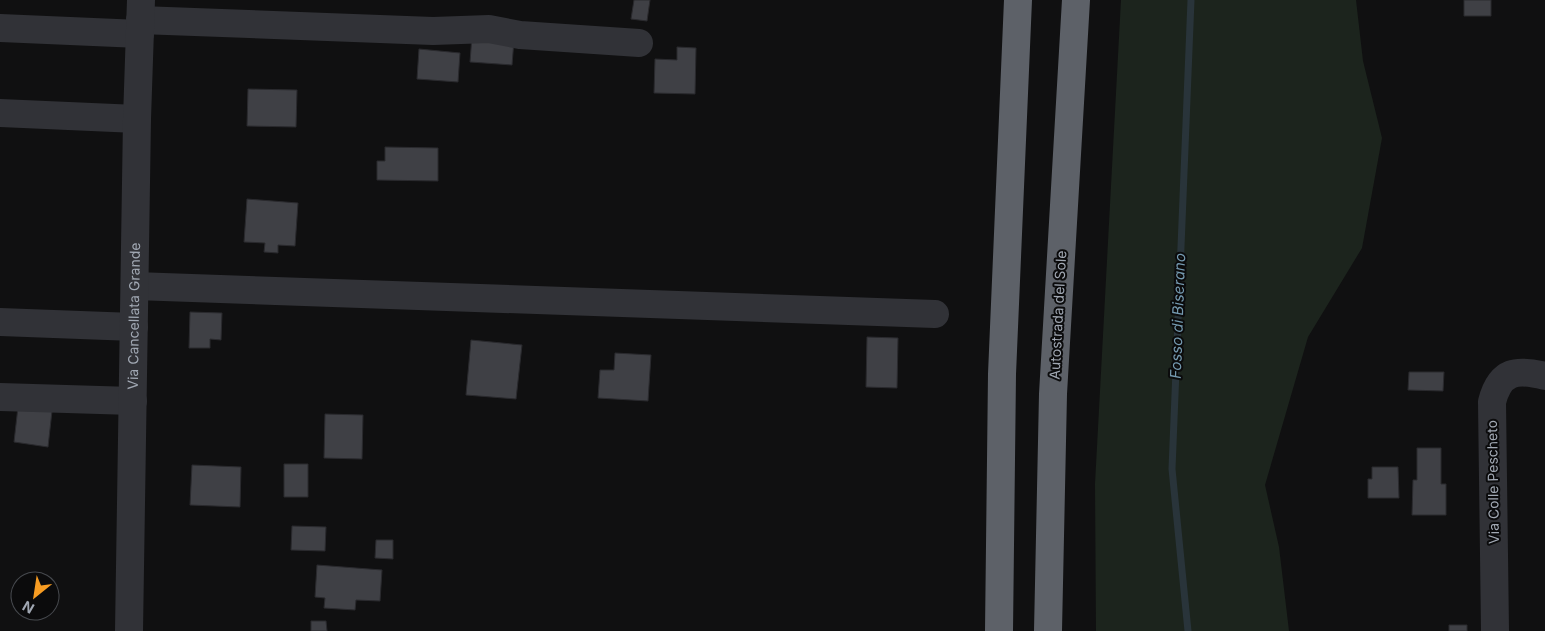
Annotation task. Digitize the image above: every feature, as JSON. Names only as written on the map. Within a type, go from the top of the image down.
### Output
[{"type":"highway","points":[[998,631],[1002,374],[1018,0]]},
{"type":"highway","name":"Autostrada del Sole","points":[[1048,631],[1053,394],[1076,0]]},
{"type":"street","points":[[0,28],[140,18],[433,31],[489,29],[520,35],[639,43]]},
{"type":"street","name":"Via Cancellata Grande","points":[[129,631],[140,18]]},
{"type":"street","points":[[0,113],[137,119]]},
{"type":"street","points":[[134,286],[935,314]]},
{"type":"street","points":[[0,322],[134,327]]},
{"type":"street","name":"Via Colle Pescheto","points":[[1495,631],[1492,402],[1501,382],[1511,374],[1528,372],[1545,376]]},
{"type":"street","points":[[0,397],[133,402]]},
{"type":"shaded area","points":[[1121,0],[1356,0],[1363,61],[1382,138],[1362,248],[1308,337],[1265,485],[1279,547],[1289,631],[1096,631],[1095,484]]},
{"type":"building","points":[[634,0],[650,0],[647,21],[631,19]]},
{"type":"building","points":[[1464,0],[1491,0],[1491,16],[1464,16]]},
{"type":"building","points":[[472,36],[514,40],[512,65],[470,62]]},
{"type":"building","points":[[677,47],[696,48],[695,94],[654,93],[655,59],[677,60]]},
{"type":"building","points":[[419,49],[460,53],[458,82],[417,79]]},
{"type":"building","points":[[248,89],[297,90],[296,127],[247,126]]},
{"type":"building","points":[[385,147],[438,148],[438,181],[377,180],[377,161],[385,161]]},
{"type":"building","points":[[247,199],[298,203],[295,246],[278,245],[278,253],[264,252],[265,243],[244,242]]},
{"type":"building","points":[[190,312],[222,313],[221,340],[210,339],[210,348],[189,348]]},
{"type":"building","points":[[867,337],[898,338],[897,388],[866,387]]},
{"type":"building","points":[[471,340],[522,345],[516,399],[466,395]]},
{"type":"building","points":[[615,353],[651,355],[648,401],[598,398],[600,370],[614,370]]},
{"type":"building","points":[[1409,372],[1444,372],[1443,391],[1408,390]]},
{"type":"building","points":[[18,407],[52,411],[48,447],[14,442]]},
{"type":"building","points":[[325,414],[363,415],[362,459],[324,458]]},
{"type":"building","points":[[1417,448],[1441,448],[1441,484],[1446,484],[1446,515],[1412,515],[1413,480],[1417,480]]},
{"type":"building","points":[[284,464],[308,464],[308,497],[284,497]]},
{"type":"building","points":[[192,465],[241,467],[240,507],[190,505]]},
{"type":"building","points":[[1372,467],[1398,467],[1399,498],[1368,498],[1368,479],[1372,479]]},
{"type":"building","points":[[292,526],[326,527],[325,551],[291,550]]},
{"type":"building","points":[[376,540],[393,540],[393,559],[375,558]]},
{"type":"building","points":[[317,565],[382,570],[380,601],[356,600],[355,610],[324,608],[325,598],[315,597]]},
{"type":"building","points":[[311,621],[326,621],[327,631],[311,631]]},
{"type":"building","points":[[1449,625],[1467,625],[1467,631],[1449,631]]},
{"type":"waterway","name":"Fosso di Biserano","points":[[1188,631],[1172,469],[1191,0]]}]
